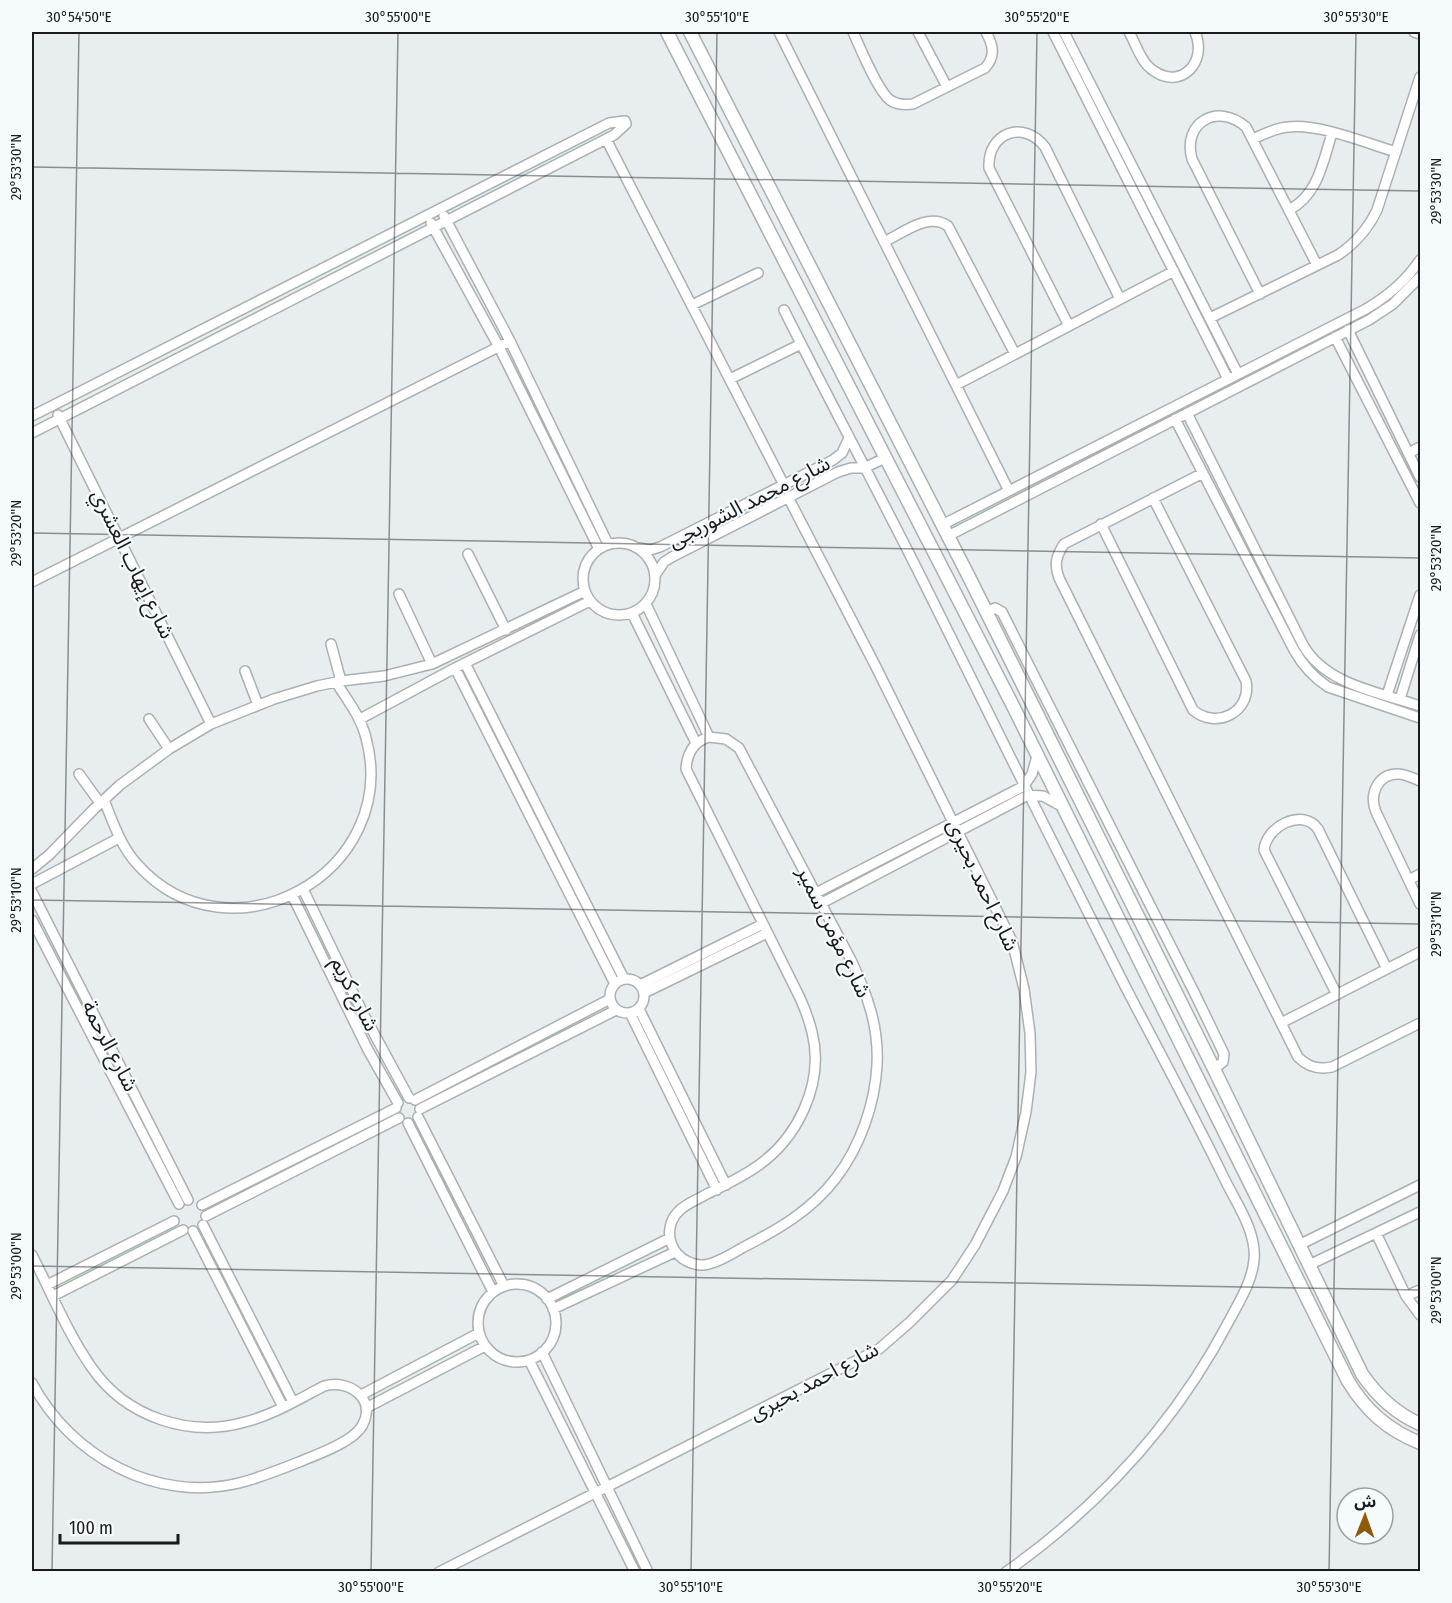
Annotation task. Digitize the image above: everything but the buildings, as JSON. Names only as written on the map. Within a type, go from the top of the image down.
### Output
[{"type":"street","points":[[667,32],[1013,706],[1347,1381],[1358,1399],[1372,1414],[1388,1427],[1420,1443]]},
{"type":"street","points":[[690,32],[945,530],[1214,1069],[1362,1374],[1372,1388],[1397,1412],[1420,1424]]},
{"type":"street","points":[[778,32],[1009,491]]},
{"type":"street","points":[[853,32],[883,93],[893,102],[906,105],[913,104],[985,68],[992,57],[993,45],[986,32]]},
{"type":"street","points":[[918,32],[947,87]]},
{"type":"street","points":[[1129,32],[1149,67],[1163,76],[1172,77],[1187,71],[1198,58],[1199,41],[1195,32]]},
{"type":"street","points":[[1414,32],[1420,34]]},
{"type":"street","points":[[1060,34],[1135,171],[1238,375]]},
{"type":"street","points":[[1060,34],[1126,176],[1228,380]]},
{"type":"street","points":[[1210,318],[1348,248],[1365,231],[1377,210],[1420,77]]},
{"type":"street","points":[[1260,294],[1192,159],[1190,140],[1194,130],[1209,117],[1229,116],[1246,127],[1317,265]]},
{"type":"street","points":[[32,416],[609,123],[625,121],[626,124],[619,132],[606,139],[32,433]]},
{"type":"street","points":[[719,135],[737,126]]},
{"type":"street","points":[[1252,139],[1290,126],[1310,127],[1396,152]]},
{"type":"street","points":[[1068,326],[989,168],[990,151],[1000,138],[1008,134],[1025,132],[1040,140],[1120,299]]},
{"type":"street","points":[[1289,210],[1303,201],[1313,188],[1332,133]]},
{"type":"street","points":[[606,139],[784,485]]},
{"type":"street","points":[[1126,176],[1135,171]]},
{"type":"street","points":[[440,209],[510,341],[608,544]]},
{"type":"street","points":[[427,216],[498,346],[599,549]]},
{"type":"street","points":[[884,242],[930,220],[943,222],[948,226],[1015,354]]},
{"type":"street","points":[[945,530],[1009,491],[1379,302],[1401,284],[1420,260]]},
{"type":"street","points":[[956,385],[1174,271]]},
{"type":"street","points":[[692,305],[758,273]]},
{"type":"street","points":[[945,530],[1176,419],[1335,337],[1394,304],[1420,277]]},
{"type":"street","points":[[784,310],[920,576],[1028,795],[1196,1120],[1252,1239],[1254,1263],[1246,1287],[1217,1343],[1190,1387],[1161,1427],[1095,1500],[1060,1532],[1006,1572]]},
{"type":"street","points":[[1348,330],[1420,477]]},
{"type":"street","points":[[1335,337],[1420,503]]},
{"type":"street","points":[[32,582],[510,341]]},
{"type":"street","points":[[730,379],[801,344]]},
{"type":"street","points":[[852,395],[870,386]]},
{"type":"street","name":"شارع إيهاب العشري","points":[[53,404],[211,724]]},
{"type":"street","points":[[1187,413],[1307,652],[1317,665],[1330,675],[1420,706]]},
{"type":"street","points":[[1176,419],[1294,650],[1309,672],[1328,687],[1420,718]]},
{"type":"street","name":"شارع محمد الشوربجى","points":[[639,548],[660,547],[838,457],[845,449],[849,438]]},
{"type":"street","points":[[1409,453],[1420,447]]},
{"type":"street","name":"شارع محمد الشوربجى","points":[[656,574],[661,566],[672,557],[844,469],[864,468],[885,458]]},
{"type":"street","points":[[1203,473],[1064,544],[1058,552],[1056,570],[1298,1057],[1310,1066],[1325,1069],[1420,1023]]},
{"type":"street","points":[[1101,524],[1193,710],[1206,718],[1221,718],[1240,707],[1244,702],[1246,681],[1153,498]]},
{"type":"street","name":"شارع احمد بحيرى","points":[[439,1572],[879,1349],[952,1280],[983,1230],[1016,1157],[1026,1112],[1030,1072],[1030,1033],[1017,956],[959,832],[789,499]]},
{"type":"street","points":[[624,543],[639,548],[650,560],[656,574],[654,590],[646,604],[624,615],[602,611],[591,602],[585,591],[583,572],[592,555],[608,544],[624,543]]},
{"type":"street","points":[[468,554],[506,630]]},
{"type":"street","points":[[32,869],[50,855],[102,801],[138,771],[211,724],[258,705],[339,681],[384,676],[432,664],[585,591]]},
{"type":"street","points":[[399,594],[432,664]]},
{"type":"street","points":[[1386,695],[1420,595]]},
{"type":"street","points":[[360,719],[455,668],[591,602]]},
{"type":"street","points":[[553,1309],[675,1252],[670,1238],[670,1229],[678,1212],[773,1155],[798,1122],[807,1102],[814,1068],[813,1034],[800,998],[689,778],[686,769],[690,750],[696,743],[709,737],[646,604]]},
{"type":"street","points":[[986,612],[994,608],[1002,612],[1195,994],[1224,1054],[1222,1062],[1214,1069]]},
{"type":"street","points":[[632,613],[696,743]]},
{"type":"street","points":[[1400,699],[1420,635]]},
{"type":"street","points":[[79,774],[102,801],[119,838],[136,863],[153,879],[173,892],[201,904],[232,908],[278,901],[292,895],[331,868],[343,855],[354,840],[367,807],[370,789],[370,753],[360,719],[339,681],[331,644]]},
{"type":"street","points":[[465,663],[619,981]]},
{"type":"street","points":[[455,668],[619,981]]},
{"type":"street","points":[[245,671],[258,705]]},
{"type":"street","points":[[1013,706],[1029,698]]},
{"type":"street","points":[[149,719],[169,749]]},
{"type":"street","name":"شارع مؤمن سمير","points":[[675,1252],[690,1263],[708,1264],[786,1224],[819,1197],[836,1179],[857,1143],[869,1113],[877,1064],[873,1014],[865,990],[822,903],[739,748],[726,739],[709,737]]},
{"type":"street","points":[[816,893],[1024,786],[1032,774],[1037,756]]},
{"type":"street","points":[[1420,781],[1405,775],[1390,775],[1378,784],[1372,798],[1376,812],[1420,904]]},
{"type":"street","points":[[822,903],[1028,795],[1043,796],[1063,807]]},
{"type":"street","points":[[1336,995],[1264,850],[1267,837],[1271,832],[1295,819],[1308,820],[1318,829],[1387,969]]},
{"type":"street","points":[[32,884],[119,838]]},
{"type":"street","points":[[1409,880],[1420,874]]},
{"type":"street","name":"شارع كريم","points":[[303,889],[330,946],[412,1099],[504,1286]]},
{"type":"street","name":"شارع الرحمة","points":[[32,892],[184,1202]]},
{"type":"street","name":"شارع كريم","points":[[292,895],[368,1050],[493,1292]]},
{"type":"street","name":"شارع الرحمة","points":[[32,920],[184,1202]]},
{"type":"street","points":[[642,989],[763,924]]},
{"type":"street","points":[[642,989],[767,933]]},
{"type":"street","points":[[320,952],[330,946]]},
{"type":"street","points":[[1281,1023],[1420,952]]},
{"type":"street","points":[[630,979],[642,989],[642,1004],[635,1011],[623,1013],[616,1010],[609,999],[609,994],[619,981],[630,979]]},
{"type":"street","points":[[1157,996],[1173,988]]},
{"type":"street","points":[[53,1296],[188,1231],[204,1220],[400,1113],[403,1099],[412,1099],[609,999]]},
{"type":"street","points":[[400,1113],[414,1121],[419,1113],[616,1010]]},
{"type":"street","points":[[635,1011],[726,1185]]},
{"type":"street","points":[[635,1011],[717,1190]]},
{"type":"street","points":[[202,1205],[400,1113]]},
{"type":"street","points":[[1242,1166],[1257,1159]]},
{"type":"street","points":[[1299,1245],[1420,1185]]},
{"type":"street","points":[[174,1221],[174,1212],[184,1202],[198,1202],[202,1205]]},
{"type":"street","points":[[202,1205],[204,1220],[293,1402]]},
{"type":"street","points":[[1309,1265],[1420,1212]]},
{"type":"street","points":[[174,1221],[188,1231],[283,1407]]},
{"type":"street","points":[[47,1285],[174,1221]]},
{"type":"street","points":[[1376,1233],[1406,1296],[1420,1315]]},
{"type":"street","points":[[547,1299],[670,1238]]},
{"type":"street","points":[[32,1255],[93,1370],[116,1394],[144,1413],[176,1424],[210,1428],[227,1427],[248,1422],[334,1383],[353,1388],[361,1395],[366,1408],[363,1424],[352,1437],[313,1456],[238,1484],[192,1487],[147,1480],[105,1462],[69,1434],[54,1418],[32,1383]]},
{"type":"street","points":[[516,1284],[528,1286],[547,1299],[553,1309],[554,1333],[549,1344],[542,1353],[529,1359],[510,1361],[500,1358],[485,1346],[479,1333],[480,1310],[485,1300],[504,1286],[516,1284]]},
{"type":"street","points":[[1406,1296],[1420,1290]]},
{"type":"street","points":[[361,1395],[479,1333]]},
{"type":"street","points":[[366,1408],[485,1346]]},
{"type":"street","points":[[542,1353],[648,1572]]},
{"type":"street","points":[[529,1359],[635,1572]]}]
